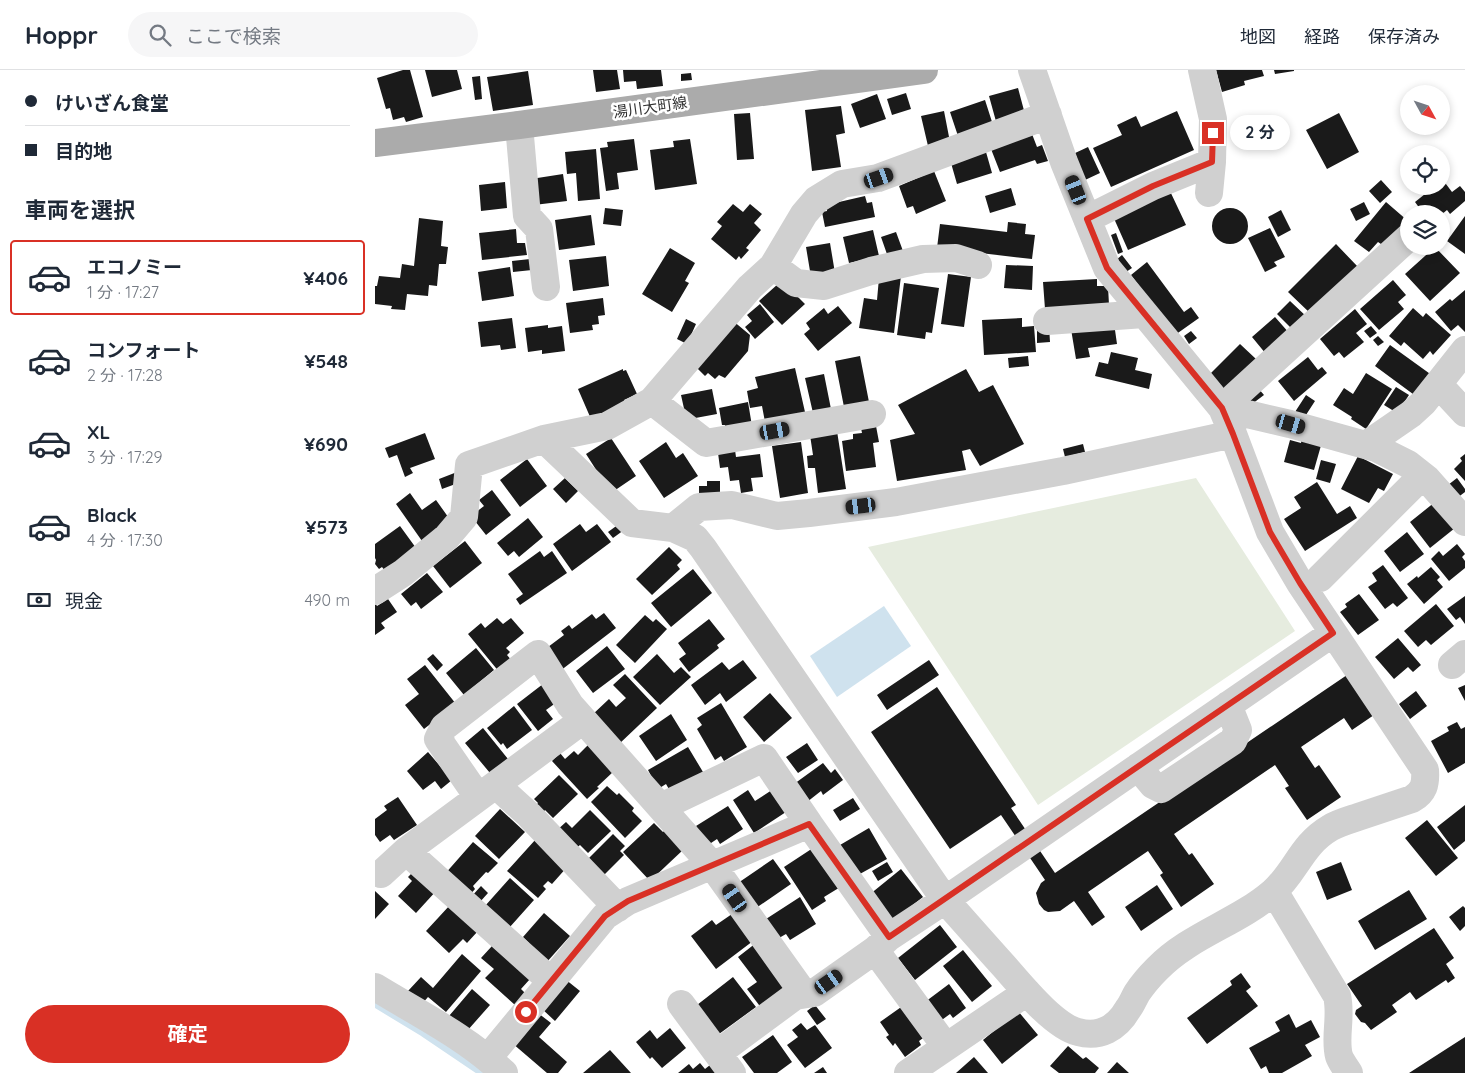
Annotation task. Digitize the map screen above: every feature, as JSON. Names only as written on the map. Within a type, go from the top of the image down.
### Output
[{"type":"main road","name":"湯川大町線","points":[[375,143],[924,70]]},
{"type":"street","points":[[544,439],[632,523],[673,528],[695,538],[945,900],[1042,1009],[1075,1032],[1094,1034],[1113,1028],[1129,1008],[1137,993],[1165,961],[1199,937],[1248,910],[1274,891],[1313,840],[1331,827],[1412,799],[1422,791],[1426,781],[1425,770],[1300,583],[1270,532],[1228,418],[1107,268],[1064,162],[1032,70]]},
{"type":"street","points":[[1202,70],[1213,119],[1209,193]]},
{"type":"street","points":[[375,591],[403,572],[447,537],[464,517],[469,465],[544,439],[607,426],[652,400],[750,287],[773,266],[804,214],[816,200],[842,184],[879,178],[1048,116]]},
{"type":"street","points":[[519,125],[527,216],[539,229],[546,287]]},
{"type":"street","points":[[1087,219],[1153,186],[1212,162]]},
{"type":"street","points":[[1228,418],[1234,398],[1400,245]]},
{"type":"street","points":[[773,266],[796,283],[824,286],[871,270],[923,259],[956,258],[978,264]]},
{"type":"street","points":[[1047,321],[1144,314]]},
{"type":"street","points":[[1366,445],[1411,414],[1423,403],[1465,350]]},
{"type":"street","points":[[1438,384],[1465,413]]},
{"type":"street","points":[[652,400],[706,443],[872,414]]},
{"type":"street","points":[[673,528],[699,507],[733,505],[777,516],[809,513],[896,502],[1063,471],[1228,418],[1291,424],[1376,448],[1408,464],[1427,479],[1465,522]]},
{"type":"street","points":[[1320,578],[1422,476]]},
{"type":"street","points":[[681,1004],[725,1063],[795,996],[814,992],[1333,633]]},
{"type":"street","points":[[618,908],[529,815],[487,791],[438,739],[444,726],[538,654],[570,705],[712,865],[804,994]]},
{"type":"street","points":[[381,874],[406,851],[583,720]]},
{"type":"street","points":[[661,807],[764,758],[809,824],[946,1047]]},
{"type":"street","points":[[375,987],[449,1032],[496,1065],[551,981],[605,916],[628,901],[809,824]]},
{"type":"street","points":[[406,851],[551,981]]},
{"type":"street","points":[[1274,891],[1337,996],[1340,1007],[1339,1057],[1349,1073]]},
{"type":"street","points":[[908,1073],[1027,992]]},
{"type":"shaded area","points":[[1196,478],[1295,631],[1038,805],[868,547]]},
{"type":"water","points":[[884,606],[911,646],[837,697],[810,656]]},
{"type":"building","points":[[403,70],[410,70],[423,117],[406,122],[404,117],[393,120],[390,108],[386,109],[377,78]]},
{"type":"building","points":[[425,70],[457,70],[462,89],[432,97]]},
{"type":"building","points":[[593,70],[617,70],[620,89],[596,92]]},
{"type":"building","points":[[623,70],[661,70],[663,86],[637,89],[636,81],[624,82]]},
{"type":"building","points":[[1216,70],[1262,70],[1264,76],[1244,81],[1245,85],[1222,92]]},
{"type":"building","points":[[1274,70],[1294,70],[1294,71],[1275,74]]},
{"type":"building","points":[[528,71],[533,105],[493,111],[487,77]]},
{"type":"building","points":[[691,73],[692,80],[681,81],[681,74]]},
{"type":"building","points":[[480,76],[482,99],[475,100],[472,77]]},
{"type":"building","points":[[1018,88],[1026,118],[997,125],[989,96]]},
{"type":"building","points":[[906,93],[911,109],[892,115],[887,99]]},
{"type":"building","points":[[877,94],[886,119],[860,128],[851,104]]},
{"type":"building","points":[[985,100],[993,125],[958,136],[950,112]]},
{"type":"building","points":[[841,106],[845,133],[836,135],[841,167],[812,171],[805,110]]},
{"type":"building","points":[[944,111],[950,142],[928,146],[921,116]]},
{"type":"building","points":[[1177,111],[1194,150],[1111,187],[1093,148],[1122,135],[1117,125],[1136,116],[1141,127]]},
{"type":"building","points":[[750,113],[754,159],[737,160],[734,114]]},
{"type":"building","points":[[1339,113],[1359,152],[1327,169],[1306,130]]},
{"type":"building","points":[[1286,123],[1286,132],[1275,132],[1275,124]]},
{"type":"building","points":[[1032,134],[1037,147],[1042,145],[1048,161],[1037,164],[1035,160],[1000,172],[991,149]]},
{"type":"building","points":[[634,139],[638,170],[617,173],[619,189],[606,191],[600,148],[608,147],[607,142]]},
{"type":"building","points":[[690,139],[697,184],[655,190],[650,150],[674,147],[673,141]]},
{"type":"building","points":[[1088,147],[1100,173],[1085,180],[1073,154]]},
{"type":"building","points":[[596,149],[600,199],[578,201],[576,173],[567,174],[565,152]]},
{"type":"building","points":[[986,152],[992,173],[957,184],[951,163]]},
{"type":"building","points":[[934,171],[946,201],[916,214],[913,206],[907,208],[899,186]]},
{"type":"building","points":[[563,174],[567,201],[534,205],[531,179]]},
{"type":"building","points":[[1381,180],[1392,192],[1380,203],[1369,191]]},
{"type":"building","points":[[505,182],[507,208],[481,211],[479,185]]},
{"type":"building","points":[[1460,186],[1465,192],[1465,201],[1450,214],[1450,205],[1417,205],[1415,202],[1424,195],[1450,195],[1450,189],[1452,192]]},
{"type":"building","points":[[1011,188],[1016,205],[990,213],[985,196]]},
{"type":"building","points":[[1169,189],[1186,225],[1128,250],[1112,214]]},
{"type":"building","points":[[865,196],[867,203],[872,202],[875,217],[825,227],[822,212],[827,211],[826,205]]},
{"type":"building","points":[[1364,202],[1370,214],[1356,221],[1350,209]]},
{"type":"building","points":[[1386,202],[1400,214],[1400,231],[1387,248],[1378,242],[1369,252],[1354,241]]},
{"type":"building","points":[[733,204],[743,212],[750,204],[762,214],[754,223],[761,230],[746,248],[749,250],[741,259],[739,256],[736,260],[711,239],[722,226],[717,222]]},
{"type":"building","points":[[605,208],[623,210],[621,226],[603,224]]},
{"type":"building","points":[[1230,208],[1242,214],[1248,226],[1242,238],[1230,244],[1218,238],[1212,226],[1218,214]]},
{"type":"building","points":[[1281,210],[1291,230],[1278,237],[1268,217]]},
{"type":"building","points":[[591,215],[595,245],[559,250],[555,220]]},
{"type":"building","points":[[1465,216],[1465,254],[1450,243],[1450,237]]},
{"type":"building","points":[[419,218],[443,221],[441,246],[448,247],[446,264],[439,264],[437,286],[429,285],[428,296],[407,294],[405,310],[391,309],[392,306],[375,304],[375,286],[377,286],[379,276],[400,278],[402,264],[414,266]]},
{"type":"building","points":[[1008,222],[1026,224],[1025,234],[1035,235],[1032,259],[937,248],[940,224],[1007,232]]},
{"type":"building","points":[[1270,228],[1285,257],[1274,262],[1277,266],[1265,272],[1248,238]]},
{"type":"building","points":[[516,229],[517,243],[525,243],[527,255],[482,260],[479,233]]},
{"type":"building","points":[[873,230],[879,256],[849,263],[843,237]]},
{"type":"building","points":[[896,232],[903,251],[888,257],[881,237]]},
{"type":"building","points":[[1116,233],[1123,252],[1118,254],[1111,235]]},
{"type":"building","points":[[830,243],[835,273],[811,277],[806,247]]},
{"type":"building","points":[[1336,244],[1358,267],[1311,314],[1288,292]]},
{"type":"building","points":[[670,248],[695,263],[685,281],[689,283],[672,312],[642,294]]},
{"type":"building","points":[[1122,255],[1132,268],[1126,272],[1116,260]]},
{"type":"building","points":[[1426,255],[1443,255],[1460,273],[1430,301],[1405,274]]},
{"type":"building","points":[[606,256],[609,286],[573,291],[569,260]]},
{"type":"building","points":[[530,259],[532,270],[513,272],[512,261]]},
{"type":"building","points":[[1147,262],[1184,312],[1191,307],[1199,318],[1175,335],[1131,275]]},
{"type":"building","points":[[1006,265],[1033,266],[1032,290],[1004,288]]},
{"type":"building","points":[[510,267],[514,296],[482,301],[478,272]]},
{"type":"building","points":[[948,274],[971,277],[964,327],[941,324]]},
{"type":"building","points":[[901,276],[894,333],[859,328],[864,298],[877,300],[879,278]]},
{"type":"building","points":[[1097,279],[1097,286],[1108,286],[1109,305],[1045,309],[1043,282]]},
{"type":"building","points":[[1393,280],[1406,295],[1398,302],[1404,309],[1379,330],[1360,309]]},
{"type":"building","points":[[904,283],[939,288],[932,333],[926,332],[925,339],[897,335]]},
{"type":"building","points":[[778,284],[790,289],[805,304],[782,325],[759,301]]},
{"type":"building","points":[[1465,290],[1465,332],[1458,325],[1451,331],[1435,312],[1450,299],[1452,301]]},
{"type":"building","points":[[603,298],[605,315],[598,316],[599,324],[592,325],[593,330],[570,333],[566,303]]},
{"type":"building","points":[[1290,301],[1308,318],[1295,332],[1277,314]]},
{"type":"building","points":[[760,304],[774,322],[755,339],[745,327],[752,321],[747,315]]},
{"type":"building","points":[[838,306],[852,323],[818,351],[804,334],[810,329],[806,323],[824,308],[828,314]]},
{"type":"building","points":[[1413,308],[1423,317],[1426,313],[1451,335],[1433,355],[1430,351],[1423,359],[1404,342],[1401,346],[1389,336]]},
{"type":"building","points":[[1355,309],[1367,324],[1356,333],[1364,342],[1344,358],[1339,352],[1334,356],[1320,339]]},
{"type":"building","points":[[1275,317],[1290,334],[1266,354],[1252,337]]},
{"type":"building","points":[[512,318],[516,348],[501,350],[500,345],[481,347],[478,322]]},
{"type":"building","points":[[1022,318],[1022,327],[1034,326],[1036,352],[984,355],[982,320]]},
{"type":"building","points":[[686,319],[696,324],[687,344],[677,339]]},
{"type":"building","points":[[732,320],[750,335],[748,351],[725,378],[719,375],[715,379],[708,373],[705,376],[693,364]]},
{"type":"building","points":[[1114,323],[1117,344],[1088,348],[1090,357],[1076,359],[1071,329]]},
{"type":"building","points":[[548,325],[548,328],[562,326],[565,351],[542,354],[542,350],[528,352],[525,328]]},
{"type":"building","points":[[1049,326],[1050,342],[1037,343],[1037,328]]},
{"type":"building","points":[[1371,326],[1377,333],[1370,338],[1364,331]]},
{"type":"building","points":[[1191,331],[1197,338],[1189,344],[1184,336]]},
{"type":"building","points":[[1378,336],[1384,342],[1378,346],[1373,340]]},
{"type":"building","points":[[1240,344],[1256,359],[1224,392],[1208,376]]},
{"type":"building","points":[[1390,345],[1433,376],[1417,397],[1375,366]]},
{"type":"building","points":[[1111,352],[1138,358],[1135,370],[1152,374],[1149,389],[1095,376],[1099,362],[1108,364]]},
{"type":"building","points":[[860,356],[869,402],[844,407],[835,361]]},
{"type":"building","points":[[1028,356],[1029,366],[1009,368],[1008,358]]},
{"type":"building","points":[[1308,357],[1318,370],[1322,367],[1327,373],[1294,401],[1278,381]]},
{"type":"building","points":[[795,368],[805,412],[765,422],[762,406],[750,408],[747,391],[758,388],[755,377]]},
{"type":"building","points":[[623,369],[623,371],[626,370],[637,394],[624,400],[626,404],[591,419],[578,389]]},
{"type":"building","points":[[966,369],[979,392],[993,385],[1024,444],[980,466],[970,449],[962,451],[966,470],[897,481],[890,440],[915,434],[898,405]]},
{"type":"building","points":[[1366,373],[1392,389],[1366,429],[1333,405],[1344,388],[1353,394]]},
{"type":"building","points":[[824,374],[831,409],[813,413],[805,378]]},
{"type":"building","points":[[1396,387],[1409,395],[1397,413],[1384,405]]},
{"type":"building","points":[[1258,388],[1264,395],[1252,404],[1242,400]]},
{"type":"building","points":[[712,389],[717,414],[690,419],[689,412],[685,413],[681,395]]},
{"type":"building","points":[[1306,395],[1315,401],[1304,418],[1295,412]]},
{"type":"building","points":[[748,402],[752,426],[726,431],[725,425],[722,425],[719,408]]},
{"type":"building","points":[[876,426],[879,442],[873,443],[876,467],[846,471],[842,441],[853,439],[853,434],[862,433],[861,428]]},
{"type":"building","points":[[837,431],[846,489],[818,493],[815,468],[808,468],[807,456],[813,455],[810,435]]},
{"type":"building","points":[[425,433],[435,459],[410,468],[413,473],[405,477],[397,455],[389,458],[385,448]]},
{"type":"building","points":[[1302,437],[1322,442],[1314,470],[1284,462],[1290,440],[1301,443]]},
{"type":"building","points":[[611,438],[636,476],[611,493],[586,454]]},
{"type":"building","points":[[666,442],[676,458],[683,453],[698,476],[664,498],[639,461]]},
{"type":"building","points":[[801,442],[808,493],[780,498],[772,446]]},
{"type":"building","points":[[1083,444],[1085,452],[1065,457],[1063,449]]},
{"type":"building","points":[[735,450],[736,457],[760,454],[763,477],[751,478],[753,491],[741,493],[739,480],[730,481],[728,467],[720,468],[718,453]]},
{"type":"building","points":[[1465,454],[1465,481],[1454,469],[1462,461],[1460,458]]},
{"type":"building","points":[[1358,456],[1393,474],[1384,491],[1378,488],[1369,503],[1341,489]]},
{"type":"building","points":[[527,459],[547,486],[520,507],[500,480]]},
{"type":"building","points":[[1321,460],[1336,464],[1330,483],[1316,479]]},
{"type":"building","points":[[457,472],[461,482],[442,489],[439,479]]},
{"type":"building","points":[[565,478],[578,491],[566,503],[553,489]]},
{"type":"building","points":[[1457,478],[1465,492],[1457,498],[1448,485]]},
{"type":"building","points":[[707,481],[720,481],[720,495],[699,495],[699,486],[707,486]]},
{"type":"building","points":[[1317,482],[1337,514],[1350,506],[1357,518],[1305,551],[1284,519],[1301,508],[1294,497]]},
{"type":"building","points":[[492,490],[511,515],[486,535],[471,516],[484,506],[479,500]]},
{"type":"building","points":[[410,493],[422,510],[436,500],[451,521],[422,541],[396,504]]},
{"type":"building","points":[[1435,502],[1455,528],[1430,548],[1410,522]]},
{"type":"building","points":[[528,518],[543,537],[519,557],[514,551],[508,556],[497,543]]},
{"type":"building","points":[[580,524],[586,532],[597,524],[611,542],[572,571],[553,544]]},
{"type":"building","points":[[619,524],[624,530],[613,538],[608,532]]},
{"type":"building","points":[[400,526],[416,548],[385,571],[382,567],[379,569],[375,564],[375,544]]},
{"type":"building","points":[[1407,532],[1424,554],[1400,572],[1384,551]]},
{"type":"building","points":[[465,541],[482,563],[450,588],[433,566]]},
{"type":"building","points":[[1457,544],[1465,554],[1462,557],[1465,561],[1465,568],[1449,581],[1431,559],[1439,551],[1443,556]]},
{"type":"building","points":[[669,547],[682,560],[677,565],[680,569],[652,595],[636,579]]},
{"type":"building","points":[[540,551],[544,557],[552,551],[567,573],[520,605],[516,599],[523,594],[508,574]]},
{"type":"building","points":[[1383,565],[1408,598],[1397,607],[1393,603],[1385,609],[1368,587],[1377,581],[1372,573]]},
{"type":"building","points":[[1431,567],[1440,577],[1437,580],[1443,587],[1424,604],[1407,584]]},
{"type":"building","points":[[693,569],[712,593],[671,627],[651,603]]},
{"type":"building","points":[[427,573],[443,592],[421,609],[416,602],[411,606],[401,594]]},
{"type":"building","points":[[1359,594],[1379,620],[1358,635],[1340,612],[1347,607],[1345,604]]},
{"type":"building","points":[[1465,596],[1465,624],[1460,617],[1456,620],[1447,609]]},
{"type":"building","points":[[388,599],[397,612],[381,623],[385,628],[375,635],[375,603],[377,606]]},
{"type":"building","points":[[1436,604],[1454,626],[1431,645],[1426,640],[1418,647],[1404,631]]},
{"type":"building","points":[[604,613],[616,628],[560,671],[544,650],[564,635],[561,631],[569,625],[572,629],[592,614],[596,619]]},
{"type":"building","points":[[645,615],[653,622],[656,619],[667,629],[635,663],[616,645]]},
{"type":"building","points":[[497,618],[503,624],[511,618],[524,633],[506,648],[510,652],[507,655],[513,662],[500,673],[468,634],[481,623],[485,628]]},
{"type":"building","points":[[709,619],[725,639],[717,645],[719,648],[689,672],[679,659],[686,654],[678,643]]},
{"type":"building","points":[[1398,638],[1421,665],[1413,672],[1408,667],[1394,679],[1375,657]]},
{"type":"building","points":[[607,646],[625,669],[593,693],[576,671]]},
{"type":"building","points":[[476,648],[494,670],[464,695],[446,673]]},
{"type":"building","points":[[433,654],[443,665],[437,671],[427,659]]},
{"type":"building","points":[[657,654],[674,673],[681,667],[691,677],[660,705],[633,677]]},
{"type":"building","points":[[743,660],[757,678],[726,702],[720,693],[705,705],[691,685],[722,662],[729,670]]},
{"type":"building","points":[[929,660],[939,675],[887,710],[877,695]]},
{"type":"building","points":[[425,665],[456,704],[424,729],[405,705],[419,694],[407,679]]},
{"type":"building","points":[[625,674],[657,708],[618,745],[591,716],[609,699],[616,707],[626,698],[613,685]]},
{"type":"building","points":[[1347,675],[1374,715],[1352,730],[1344,718],[1301,747],[1315,768],[1319,765],[1341,797],[1307,820],[1285,788],[1289,786],[1275,765],[1174,834],[1189,855],[1192,853],[1214,884],[1181,907],[1160,875],[1163,873],[1148,851],[1088,892],[1105,917],[1092,926],[1074,901],[1060,911],[1048,912],[1039,904],[1036,893],[1041,883],[1045,880],[1001,815],[950,849],[871,732],[937,687],[1016,805],[1011,808],[1055,873]]},
{"type":"building","points":[[543,684],[557,702],[546,710],[553,719],[538,731],[517,704]]},
{"type":"building","points":[[1465,685],[1465,701],[1458,688]]},
{"type":"building","points":[[1416,691],[1427,706],[1410,719],[1399,704]]},
{"type":"building","points":[[770,693],[792,718],[764,742],[743,717]]},
{"type":"building","points":[[721,703],[747,747],[724,761],[721,756],[715,760],[697,729],[702,725],[697,718]]},
{"type":"building","points":[[514,706],[532,730],[507,749],[503,743],[501,745],[487,728]]},
{"type":"building","points":[[671,714],[687,740],[656,761],[639,736]]},
{"type":"building","points":[[1457,722],[1461,729],[1465,727],[1465,763],[1448,773],[1431,741],[1449,731],[1447,727]]},
{"type":"building","points":[[483,728],[508,759],[490,773],[465,743]]},
{"type":"building","points":[[807,743],[818,760],[798,773],[786,757]]},
{"type":"building","points":[[589,744],[614,771],[587,799],[552,761],[560,753],[565,759],[574,751],[578,755]]},
{"type":"building","points":[[688,747],[703,772],[670,791],[666,784],[658,789],[648,770]]},
{"type":"building","points":[[428,752],[452,780],[441,789],[435,781],[423,790],[407,771]]},
{"type":"building","points":[[823,763],[831,773],[835,769],[843,780],[823,795],[821,791],[807,802],[794,784]]},
{"type":"building","points":[[559,775],[578,794],[553,818],[545,810],[542,814],[535,807],[538,803],[534,799]]},
{"type":"building","points":[[607,786],[617,795],[619,793],[634,808],[632,811],[642,821],[625,838],[591,802]]},
{"type":"building","points":[[775,788],[789,810],[754,833],[733,800],[748,790],[755,801]]},
{"type":"building","points":[[398,797],[417,825],[394,840],[390,835],[380,842],[375,835],[375,819],[387,810],[384,806]]},
{"type":"building","points":[[853,798],[860,809],[840,821],[833,810]]},
{"type":"building","points":[[1465,805],[1465,841],[1454,850],[1437,827]]},
{"type":"building","points":[[728,806],[743,829],[720,844],[717,839],[708,845],[696,826]]},
{"type":"building","points":[[500,809],[525,832],[499,859],[475,836]]},
{"type":"building","points":[[590,810],[611,831],[588,853],[580,845],[574,850],[556,831],[566,822],[572,828]]},
{"type":"building","points":[[1427,820],[1458,858],[1436,876],[1405,838]]},
{"type":"building","points":[[654,823],[663,832],[666,829],[684,849],[650,881],[623,852]]},
{"type":"building","points":[[869,828],[887,859],[858,875],[840,845]]},
{"type":"building","points":[[613,834],[625,846],[620,851],[624,855],[602,877],[586,861]]},
{"type":"building","points":[[536,839],[568,866],[552,884],[548,881],[543,886],[546,889],[538,898],[507,871]]},
{"type":"building","points":[[473,842],[498,863],[488,873],[486,872],[473,886],[475,889],[469,896],[444,875]]},
{"type":"building","points":[[816,846],[842,886],[824,897],[826,901],[812,910],[784,867]]},
{"type":"building","points":[[773,859],[791,884],[756,908],[738,883]]},
{"type":"building","points":[[887,862],[893,872],[878,881],[872,871]]},
{"type":"building","points":[[1341,862],[1352,890],[1327,900],[1316,872]]},
{"type":"building","points":[[416,869],[437,890],[416,913],[398,896],[412,881],[408,877]]},
{"type":"building","points":[[901,869],[923,897],[891,922],[869,895]]},
{"type":"building","points":[[510,878],[534,900],[509,928],[485,906]]},
{"type":"building","points":[[1157,885],[1173,909],[1141,931],[1125,907]]},
{"type":"building","points":[[481,886],[488,893],[479,903],[471,897]]},
{"type":"building","points":[[1409,890],[1427,919],[1375,950],[1358,921]]},
{"type":"building","points":[[375,891],[389,904],[375,919]]},
{"type":"building","points":[[800,897],[816,924],[790,940],[786,934],[779,938],[766,919]]},
{"type":"building","points":[[450,905],[478,931],[467,943],[463,939],[449,953],[426,931]]},
{"type":"building","points":[[1463,906],[1465,908],[1465,926],[1460,931],[1449,917]]},
{"type":"building","points":[[544,913],[570,936],[546,963],[527,946],[529,943],[523,937]]},
{"type":"building","points":[[732,914],[753,941],[716,969],[691,936],[712,920],[716,925]]},
{"type":"building","points":[[940,925],[957,947],[915,980],[898,958]]},
{"type":"building","points":[[1434,928],[1454,958],[1446,964],[1455,978],[1448,983],[1446,980],[1416,1000],[1410,992],[1392,1005],[1397,1012],[1371,1030],[1355,1014],[1356,1010],[1362,1006],[1347,984]]},
{"type":"building","points":[[756,943],[790,988],[762,1009],[747,989],[757,982],[738,957]]},
{"type":"building","points":[[492,946],[530,979],[521,989],[525,993],[515,1005],[485,978],[494,969],[481,958]]},
{"type":"building","points":[[963,950],[992,986],[972,1002],[943,966]]},
{"type":"building","points":[[462,954],[481,971],[446,1012],[428,997],[422,1004],[408,991],[421,977],[433,988]]},
{"type":"building","points":[[1241,973],[1251,987],[1246,991],[1258,1006],[1207,1044],[1187,1018],[1232,985],[1230,981]]},
{"type":"building","points":[[733,977],[756,1007],[719,1034],[697,1005]]},
{"type":"building","points":[[565,979],[580,991],[555,1021],[541,1008]]},
{"type":"building","points":[[949,984],[966,1008],[953,1018],[950,1014],[939,1022],[925,1002]]},
{"type":"building","points":[[472,989],[490,1005],[467,1031],[449,1016]]},
{"type":"building","points":[[815,1005],[826,1019],[817,1025],[807,1011]]},
{"type":"building","points":[[904,1005],[926,1036],[919,1041],[921,1045],[905,1057],[895,1043],[893,1046],[886,1037],[889,1035],[880,1022]]},
{"type":"building","points":[[1018,1011],[1038,1035],[1002,1064],[983,1040]]},
{"type":"building","points":[[538,1013],[551,1023],[539,1037],[567,1062],[558,1073],[547,1073],[512,1043]]},
{"type":"building","points":[[1289,1014],[1296,1028],[1311,1020],[1320,1037],[1305,1045],[1312,1056],[1282,1073],[1269,1073],[1266,1066],[1261,1069],[1249,1048],[1280,1031],[1275,1022]]},
{"type":"building","points":[[801,1023],[807,1030],[815,1025],[832,1048],[805,1068],[787,1045],[798,1037],[792,1030]]},
{"type":"building","points":[[670,1028],[686,1048],[662,1068],[652,1057],[650,1059],[636,1042],[650,1030],[657,1039]]},
{"type":"building","points":[[773,1035],[792,1062],[777,1073],[754,1073],[742,1057]]},
{"type":"building","points":[[1465,1037],[1465,1073],[1409,1073]]},
{"type":"building","points":[[1068,1046],[1083,1059],[1086,1057],[1099,1068],[1095,1073],[1059,1073],[1050,1066]]},
{"type":"building","points":[[610,1050],[631,1073],[583,1073]]},
{"type":"building","points":[[974,1057],[988,1073],[956,1073]]},
{"type":"building","points":[[1117,1062],[1129,1073],[1107,1073]]},
{"type":"building","points":[[700,1063],[705,1069],[710,1065],[716,1073],[678,1073],[689,1064],[693,1069]]},
{"type":"building","points":[[823,1067],[827,1073],[814,1073]]},
{"type":"waterway","points":[[375,1004],[423,1033],[482,1073]]},
{"type":"route","points":[[526,1012],[605,916],[628,901],[809,824],[889,937],[1333,633],[1300,583],[1270,532],[1222,408],[1107,268],[1087,219],[1153,186],[1212,162],[1213,133]]}]
